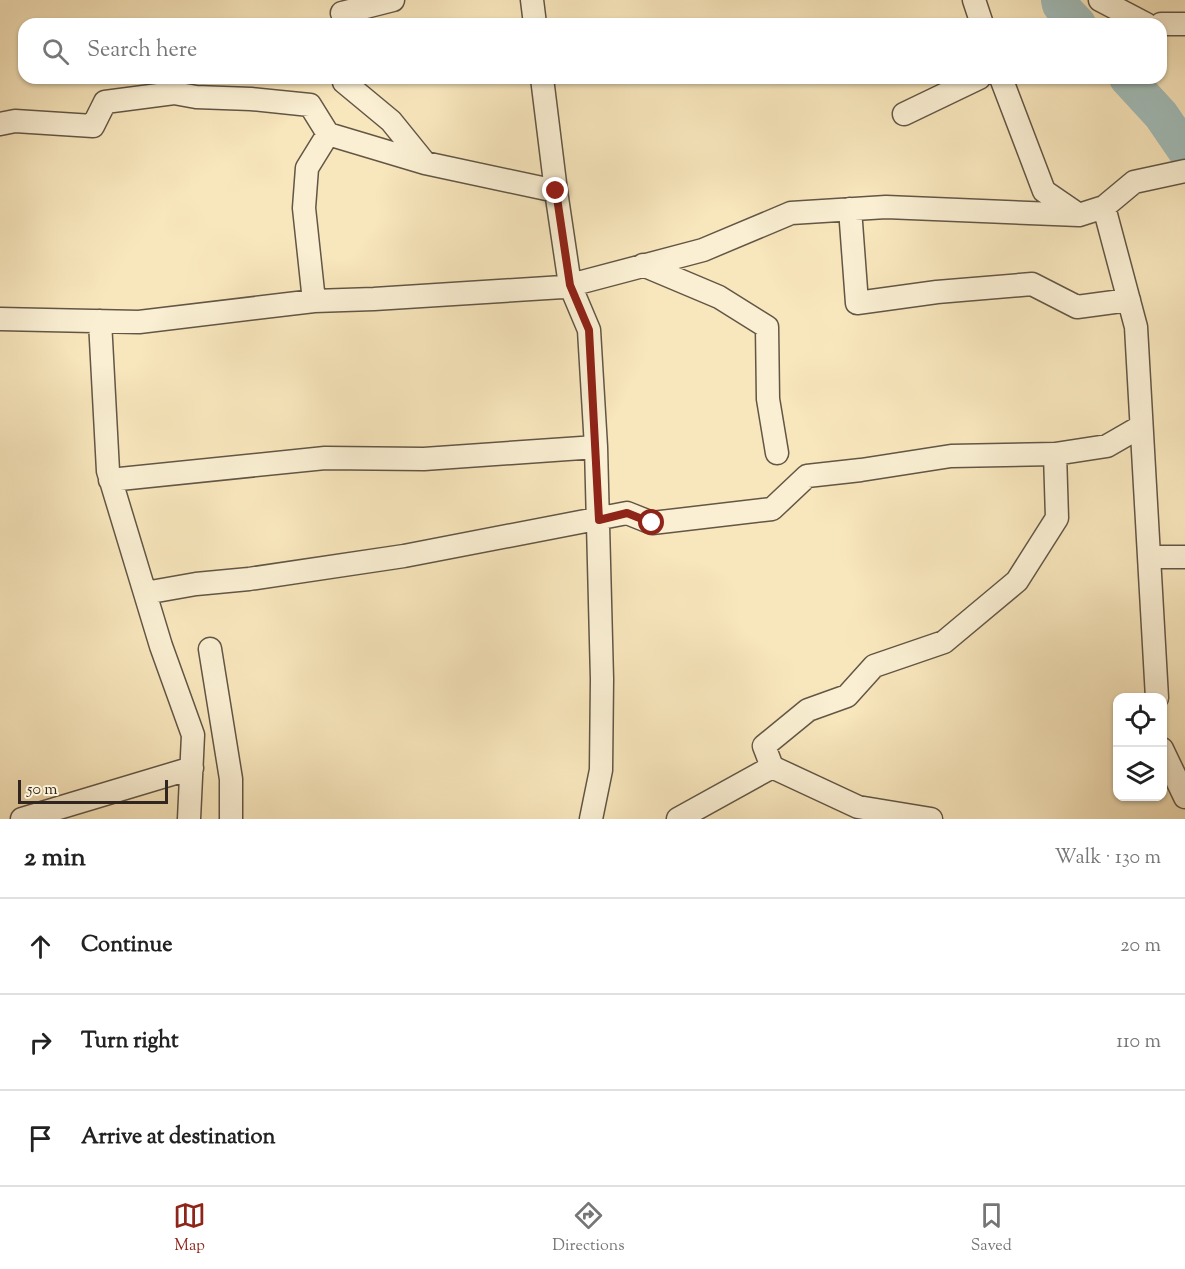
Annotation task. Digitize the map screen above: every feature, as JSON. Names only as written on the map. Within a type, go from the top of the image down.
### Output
[{"type":"street","points":[[342,12],[393,0]]},
{"type":"street","points":[[532,0],[534,18]]},
{"type":"street","points":[[974,0],[980,18]]},
{"type":"street","points":[[1100,0],[1134,18]]},
{"type":"street","points":[[1167,24],[1185,24]]},
{"type":"street","points":[[346,84],[391,121],[425,163]]},
{"type":"street","points":[[543,84],[570,285],[589,330],[599,520],[602,679],[601,770],[591,819]]},
{"type":"street","points":[[904,114],[966,84]]},
{"type":"street","points":[[1003,84],[1044,191],[1079,215]]},
{"type":"street","points":[[0,124],[15,121],[93,126],[105,102],[174,93],[196,97],[251,99],[310,105],[328,134],[425,163],[556,191]]},
{"type":"street","points":[[315,301],[304,198],[307,168],[328,134]]},
{"type":"street","points":[[0,319],[139,322],[315,301],[563,287],[703,250],[791,213],[886,207],[1079,215],[1104,207],[1134,182],[1185,171]]},
{"type":"street","points":[[1104,207],[1136,327],[1157,693]]},
{"type":"street","points":[[850,209],[857,303],[937,292],[1032,284],[1077,307],[1129,300]]},
{"type":"street","points":[[643,265],[719,297],[767,327],[768,399],[777,453]]},
{"type":"street","points":[[100,321],[110,480],[161,646],[193,735],[189,819]]},
{"type":"street","points":[[145,593],[404,556],[627,513],[652,523],[772,508],[807,476],[951,456],[1055,454],[1107,446],[1140,427]]},
{"type":"street","points":[[110,480],[325,458],[424,459],[596,447]]},
{"type":"street","points":[[931,819],[858,807],[772,768],[764,746],[808,710],[847,696],[874,666],[944,642],[1017,581],[1057,518],[1055,454]]},
{"type":"street","points":[[1150,557],[1185,557]]},
{"type":"street","points":[[210,649],[231,779],[231,819]]},
{"type":"street","points":[[1167,759],[1185,797]]},
{"type":"street","points":[[22,819],[192,768]]},
{"type":"street","points":[[678,819],[772,768]]},
{"type":"waterway","points":[[1059,0],[1060,5],[1072,18]]},
{"type":"waterway","points":[[1133,84],[1161,115],[1185,150]]},
{"type":"route","points":[[556,191],[570,285],[589,330],[599,520],[627,513],[652,523]]}]
